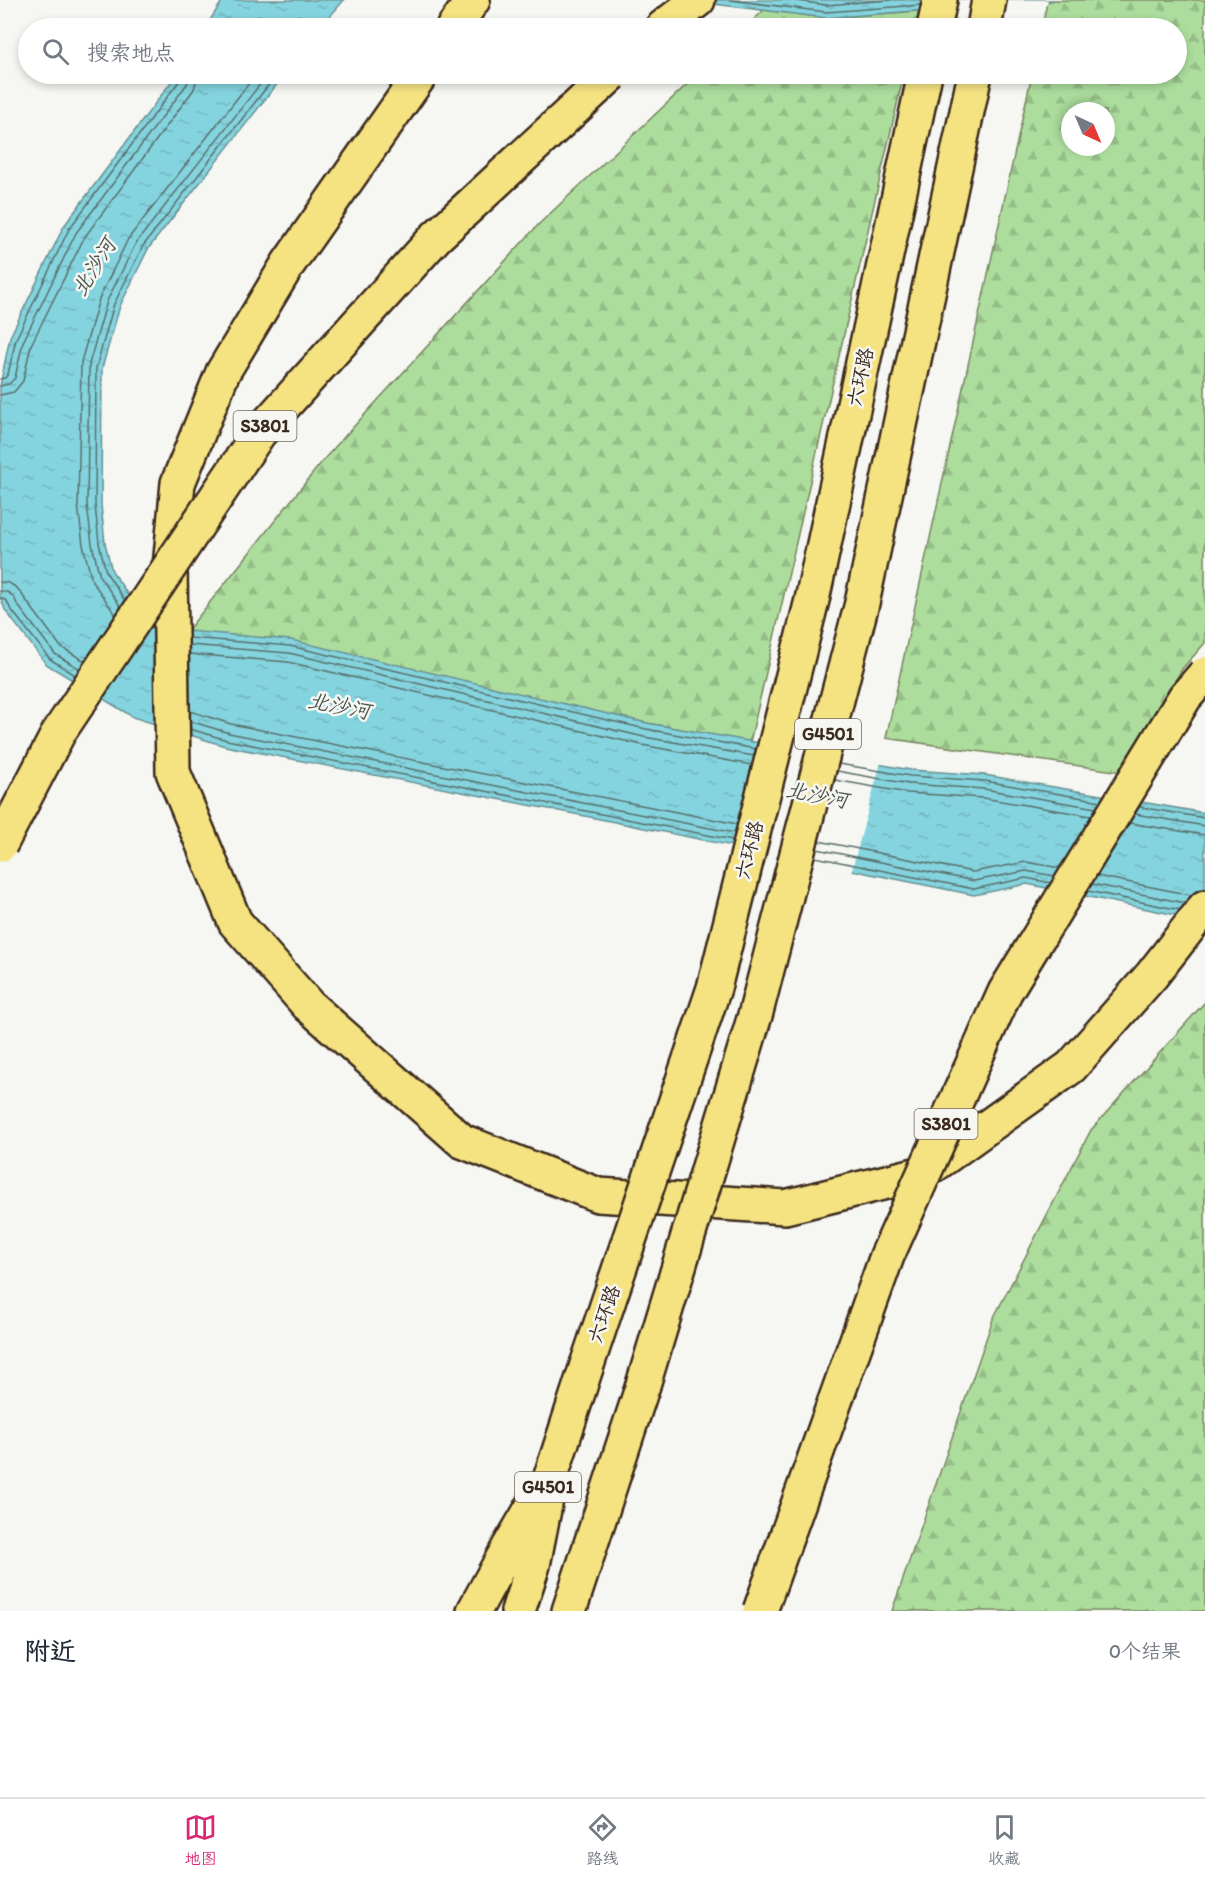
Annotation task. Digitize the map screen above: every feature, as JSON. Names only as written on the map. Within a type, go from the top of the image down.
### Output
[{"type":"highway","points":[[460,18],[472,0]]},
{"type":"highway","points":[[675,18],[698,0]]},
{"type":"highway","points":[[936,18],[940,0]]},
{"type":"highway","points":[[986,18],[989,0]]},
{"type":"highway","name":"S3801","points":[[414,84],[288,264],[223,372],[178,483],[170,567],[173,772],[236,922],[308,1005],[462,1141],[598,1196],[785,1207],[923,1173],[1071,1067],[1152,975],[1205,907]]},
{"type":"highway","name":"S3801","points":[[0,844],[59,732],[259,433],[436,237],[601,84]]},
{"type":"highway","name":"六环路","points":[[518,1611],[533,1565],[550,1479],[714,988],[812,600],[924,84]]},
{"type":"highway","name":"G4501","points":[[569,1611],[643,1385],[756,1012],[862,603],[973,84]]},
{"type":"highway","name":"S3801","points":[[760,1611],[887,1256],[1005,992],[1185,698],[1205,674]]},
{"type":"highway","points":[[474,1611],[508,1547],[550,1479]]},
{"type":"green space","points":[[1054,0],[1205,0],[1205,643],[1182,669],[1121,772],[886,738],[1030,84],[1187,84],[1187,18],[1044,18],[1047,2]]},
{"type":"green space","points":[[764,10],[826,18],[756,18]]},
{"type":"green space","points":[[919,11],[917,18],[826,18]]},
{"type":"green space","points":[[687,84],[902,84],[750,742],[647,723],[495,689],[187,631],[325,458],[539,224]]},
{"type":"green space","points":[[1205,1002],[1205,1611],[892,1611],[993,1319],[1091,1130]]},
{"type":"water","points":[[223,0],[344,0],[329,18],[211,18]]},
{"type":"water","points":[[682,0],[1054,0],[826,18]]},
{"type":"water","name":"北沙河","points":[[170,84],[277,84],[148,249],[120,306],[102,368],[101,505],[105,543],[112,571],[128,595],[154,621],[187,631],[291,640],[647,723],[911,770],[985,775],[1205,813],[1205,921],[1027,884],[974,895],[225,746],[133,717],[46,664],[5,610],[0,596],[0,386],[10,337],[64,226]]},
{"type":"pier","points":[[927,0],[1048,0],[1047,5],[925,14]]},
{"type":"pier","points":[[770,742],[881,762],[851,873],[740,851]]}]
